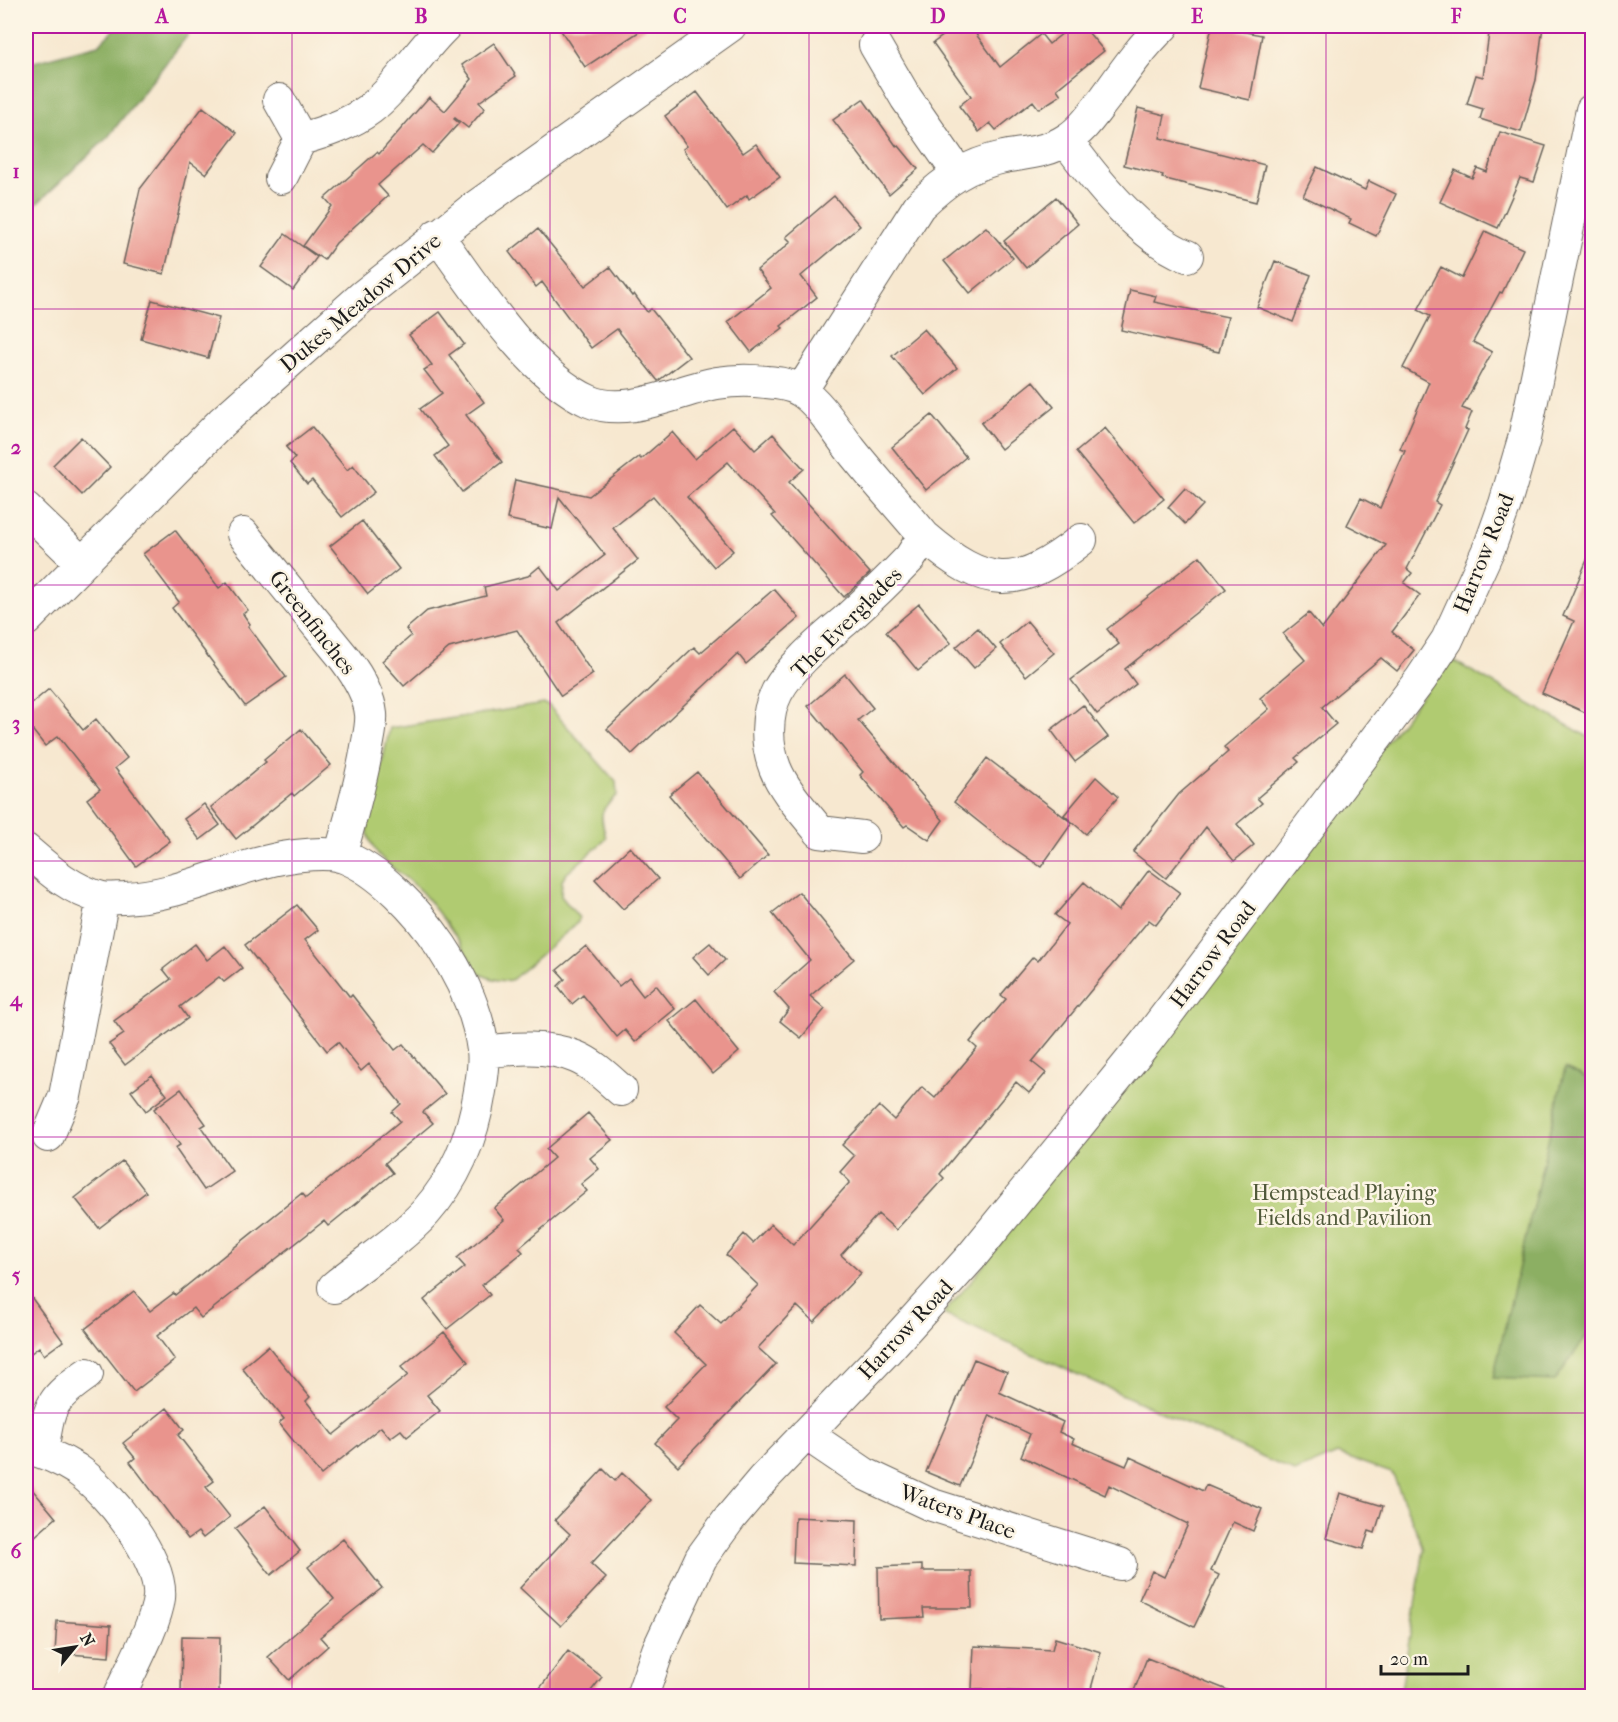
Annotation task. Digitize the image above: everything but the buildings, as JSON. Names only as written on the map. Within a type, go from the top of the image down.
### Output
[{"type":"street","points":[[281,178],[301,139],[349,122],[369,110],[445,26]]},
{"type":"street","name":"Dukes Meadow Drive","points":[[26,620],[222,422],[363,296],[437,235],[693,36],[730,26]]},
{"type":"street","points":[[801,391],[904,228],[925,200],[958,173],[977,164],[1036,151],[1066,140],[1091,117],[1146,42],[1163,26]]},
{"type":"street","points":[[875,45],[906,98],[958,173]]},
{"type":"street","points":[[279,100],[301,139]]},
{"type":"street","name":"Harrow Road","points":[[642,1696],[658,1650],[701,1558],[730,1518],[971,1257],[1153,1032],[1421,679],[1447,640],[1490,546],[1524,439],[1593,110]]},
{"type":"street","points":[[1066,140],[1098,182],[1129,213],[1172,250],[1187,256]]},
{"type":"street","points":[[437,235],[527,354],[551,377],[590,401],[612,405],[638,404],[716,383],[740,380],[784,384],[801,391],[814,403],[924,536],[965,568],[1005,579],[1034,570],[1050,562],[1081,540]]},
{"type":"street","points":[[26,509],[82,563]]},
{"type":"street","name":"Greenfinches","points":[[243,534],[345,659],[356,674],[366,697],[371,715],[365,759],[340,856]]},
{"type":"street","name":"The Everglades","points":[[862,837],[820,832],[788,789],[775,769],[768,730],[770,710],[778,691],[794,670],[910,558],[924,536]]},
{"type":"street","points":[[26,850],[58,877],[103,898],[145,897],[173,891],[243,866],[284,857],[340,856],[366,869],[389,886],[437,940],[457,971],[468,994],[475,1012],[484,1052],[483,1073],[470,1139],[458,1168],[424,1215],[334,1287]]},
{"type":"street","points":[[48,1136],[65,1096],[103,898]]},
{"type":"street","points":[[484,1052],[520,1048],[550,1050],[576,1057],[593,1067],[621,1090]]},
{"type":"street","points":[[87,1374],[61,1392],[50,1408],[34,1450],[76,1469],[89,1480],[130,1526],[145,1547],[154,1571],[159,1597],[155,1614],[119,1696]]},
{"type":"street","name":"Waters Place","points":[[806,1434],[865,1474],[929,1504],[1120,1564]]},
{"type":"green space","points":[[118,26],[195,26],[108,137],[26,214],[26,64],[98,45]]},
{"type":"green space","name":"Hempstead Playing Fields and Pavilion","points":[[1450,659],[1592,739],[1592,1696],[1400,1696],[1424,1549],[1392,1473],[1337,1454],[1295,1472],[943,1314],[973,1279]]},
{"type":"green space","points":[[548,705],[616,782],[617,795],[606,806],[602,814],[606,838],[566,874],[562,881],[561,896],[579,918],[578,922],[513,979],[498,980],[476,971],[455,935],[425,896],[375,850],[367,827],[390,728]]},
{"type":"green space","points":[[1565,1068],[1592,1080],[1592,1328],[1555,1381],[1493,1378]]}]
